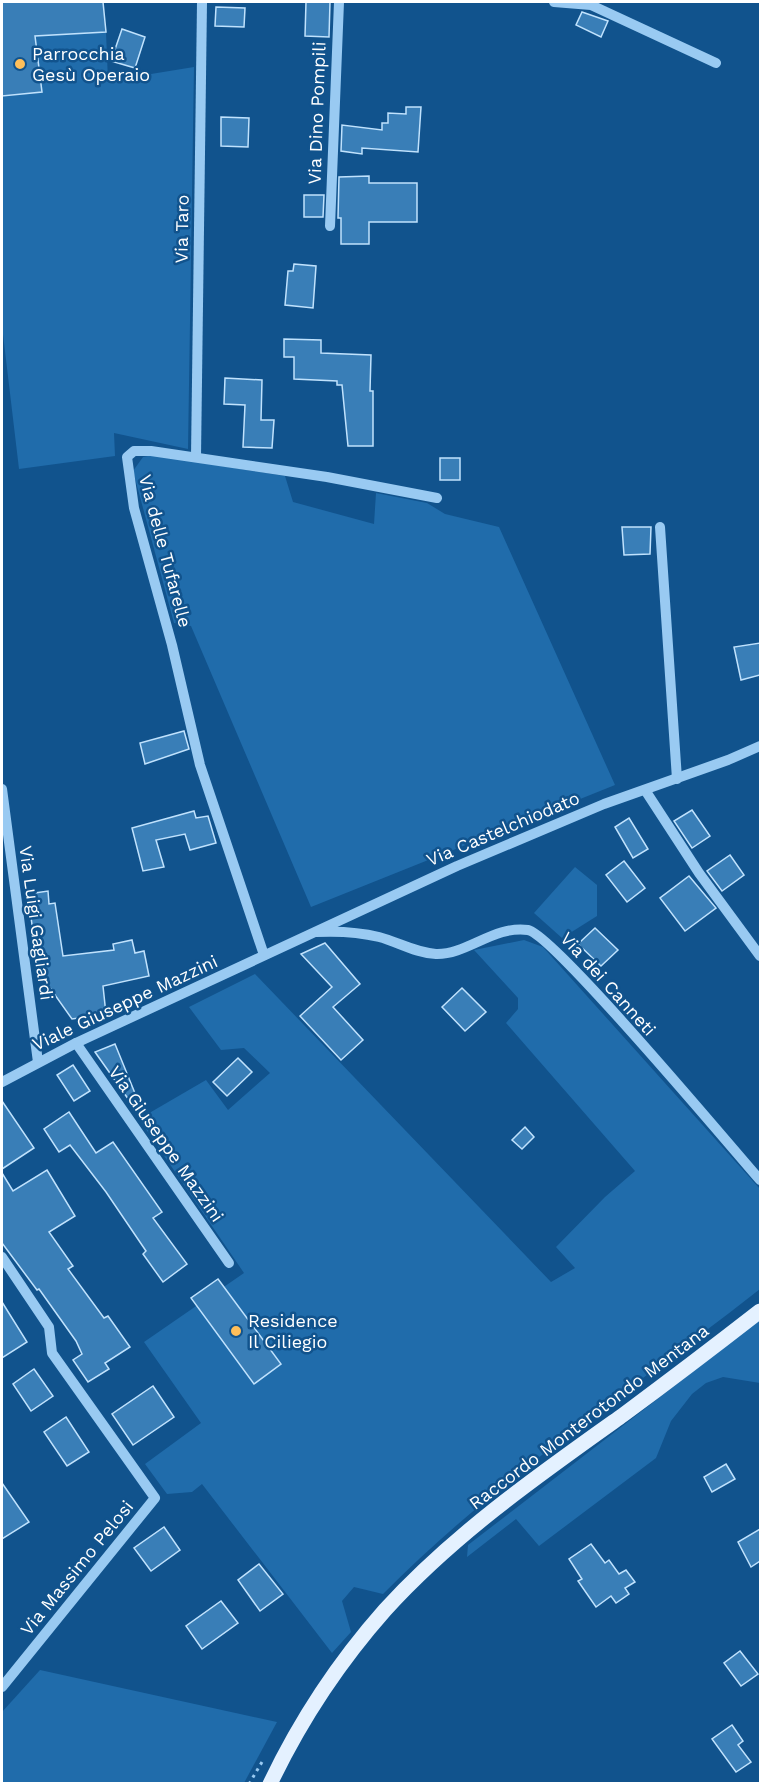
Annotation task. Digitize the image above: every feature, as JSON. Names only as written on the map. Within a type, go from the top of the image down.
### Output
[{"type":"main road","name":"Raccordo Monterotondo Mentana","points":[[270,1784],[304,1720],[334,1674],[370,1628],[414,1581],[524,1486],[760,1311]]},
{"type":"street","name":"Via Taro","points":[[196,457],[202,2]]},
{"type":"street","name":"Via Dino Pompili","points":[[330,226],[339,2]]},
{"type":"street","points":[[554,2],[591,5],[716,63]]},
{"type":"street","name":"Via delle Tufarelle","points":[[264,955],[200,765],[127,469],[127,457],[134,451],[196,457],[327,477],[436,498]]},
{"type":"street","points":[[660,527],[677,778]]},
{"type":"street","name":"Via Castelchiodato","points":[[264,955],[457,866],[760,746]]},
{"type":"street","name":"Via Luigi Gagliardi","points":[[2,789],[38,1062]]},
{"type":"street","points":[[645,790],[699,873],[760,956]]},
{"type":"street","name":"Via dei Canneti","points":[[310,933],[335,931],[369,935],[425,952],[442,954],[505,932],[517,930],[535,932],[571,965],[760,1180]]},
{"type":"street","name":"Viale Giuseppe Mazzini","points":[[2,1082],[76,1043],[264,955]]},
{"type":"street","name":"Via Giuseppe Mazzini","points":[[76,1043],[229,1263]]},
{"type":"street","name":"Via Massimo Pelosi","points":[[2,1257],[49,1327],[52,1353],[155,1498],[2,1687]]},
{"type":"shaded area","points":[[106,32],[108,81],[194,67],[188,449],[114,433],[115,456],[19,469],[2,326],[2,96],[42,92],[35,36]]},
{"type":"shaded area","points":[[153,455],[285,476],[293,502],[374,524],[376,493],[427,503],[445,514],[499,527],[615,785],[311,907],[191,626],[174,623],[133,471],[143,457]]},
{"type":"shaded area","points":[[575,867],[597,885],[597,916],[562,938],[534,913]]},
{"type":"shaded area","points":[[524,940],[543,947],[760,1189],[760,1289],[519,1473],[427,1552],[383,1594],[354,1587],[342,1601],[351,1632],[332,1653],[202,1484],[192,1492],[167,1494],[145,1464],[201,1423],[144,1342],[244,1273],[139,1119],[206,1080],[228,1110],[270,1073],[244,1048],[221,1050],[189,1007],[255,974],[551,1282],[575,1268],[556,1247],[605,1197],[635,1171],[506,1023],[518,1009],[518,998],[474,950]]},
{"type":"shaded area","points":[[760,1320],[760,1383],[723,1377],[706,1383],[692,1394],[671,1421],[656,1458],[539,1546],[516,1519],[467,1557],[468,1545]]},
{"type":"shaded area","points":[[40,1670],[277,1722],[244,1783],[2,1783],[2,1712]]},
{"type":"building","name":"Parrocchia Gesù Operaio","points":[[2,2],[103,2],[106,32],[35,36],[42,92],[2,96]]},
{"type":"building","points":[[306,2],[330,2],[329,37],[305,36]]},
{"type":"building","points":[[216,7],[245,8],[244,27],[215,26]]},
{"type":"building","points":[[582,12],[608,21],[601,37],[576,25]]},
{"type":"building","points":[[122,29],[145,37],[135,68],[111,61]]},
{"type":"building","points":[[406,107],[421,107],[418,152],[362,148],[362,154],[341,151],[342,125],[382,130],[382,123],[388,123],[388,113],[406,114]]},
{"type":"building","points":[[221,117],[249,118],[248,147],[221,146]]},
{"type":"building","points":[[369,176],[369,183],[417,183],[417,222],[369,222],[369,244],[341,244],[341,218],[338,218],[339,177]]},
{"type":"building","points":[[304,195],[324,195],[323,217],[304,217]]},
{"type":"building","points":[[294,264],[316,266],[313,308],[285,305],[288,271],[293,271]]},
{"type":"building","points":[[284,339],[321,340],[321,353],[371,355],[373,446],[348,446],[342,385],[337,385],[337,381],[294,379],[294,357],[284,357]]},
{"type":"building","points":[[225,378],[262,380],[261,420],[274,420],[272,448],[243,447],[245,405],[224,404]]},
{"type":"building","points":[[440,458],[460,458],[460,480],[440,480]]},
{"type":"building","points":[[622,527],[651,527],[650,554],[624,555]]},
{"type":"building","points":[[760,643],[760,675],[741,680],[734,647]]},
{"type":"building","points":[[184,731],[189,749],[145,764],[140,743]]},
{"type":"building","points":[[692,810],[710,836],[692,848],[674,821]]},
{"type":"building","points":[[194,811],[196,818],[208,816],[216,843],[190,850],[185,834],[156,840],[164,867],[143,871],[132,828]]},
{"type":"building","points":[[629,818],[648,849],[633,858],[615,827]]},
{"type":"building","points":[[730,855],[744,875],[722,891],[707,871]]},
{"type":"building","points":[[624,861],[645,888],[627,902],[606,875]]},
{"type":"building","points":[[689,876],[716,908],[685,931],[660,898]]},
{"type":"building","points":[[48,891],[49,904],[55,903],[63,956],[114,950],[113,944],[132,940],[135,953],[144,951],[149,976],[103,986],[106,1014],[72,1019],[38,971],[28,894]]},
{"type":"building","points":[[595,928],[618,950],[601,966],[578,944]]},
{"type":"building","points":[[325,943],[360,984],[333,1007],[363,1040],[341,1060],[300,1016],[332,987],[301,954]]},
{"type":"building","points":[[462,988],[486,1012],[465,1031],[442,1007]]},
{"type":"building","points":[[115,1044],[141,1108],[136,1110],[95,1052]]},
{"type":"building","points":[[238,1058],[252,1072],[227,1096],[213,1082]]},
{"type":"building","points":[[73,1065],[90,1091],[74,1101],[57,1075]]},
{"type":"building","points":[[2,1101],[34,1148],[2,1169]]},
{"type":"building","points":[[69,1112],[96,1153],[113,1142],[162,1212],[153,1218],[187,1264],[163,1282],[143,1254],[146,1251],[106,1192],[70,1145],[59,1152],[44,1129]]},
{"type":"building","points":[[525,1127],[534,1137],[522,1149],[512,1140]]},
{"type":"building","points":[[47,1170],[75,1216],[49,1232],[73,1266],[68,1269],[104,1318],[108,1316],[130,1347],[105,1363],[109,1369],[88,1382],[73,1360],[82,1354],[76,1341],[39,1289],[37,1290],[2,1243],[2,1173],[13,1191]]},
{"type":"building","name":"Residence Il Ciliegio","points":[[218,1279],[281,1364],[254,1384],[191,1298]]},
{"type":"building","points":[[2,1302],[27,1342],[2,1358]]},
{"type":"building","points":[[34,1369],[53,1396],[31,1411],[13,1384]]},
{"type":"building","points":[[153,1386],[174,1417],[133,1445],[112,1414]]},
{"type":"building","points":[[66,1417],[89,1452],[67,1466],[44,1432]]},
{"type":"building","points":[[726,1464],[735,1479],[712,1492],[704,1477]]},
{"type":"building","points":[[2,1483],[29,1522],[2,1539]]},
{"type":"building","points":[[164,1527],[180,1550],[151,1571],[134,1548]]},
{"type":"building","points":[[760,1529],[760,1561],[751,1567],[738,1542]]},
{"type":"building","points":[[591,1544],[605,1563],[609,1560],[619,1574],[626,1570],[635,1582],[625,1588],[629,1594],[616,1603],[611,1596],[596,1607],[578,1581],[582,1579],[569,1559]]},
{"type":"building","points":[[259,1564],[283,1594],[260,1611],[238,1580]]},
{"type":"building","points":[[221,1601],[238,1623],[202,1649],[186,1626]]},
{"type":"building","points":[[740,1651],[758,1674],[741,1686],[724,1663]]},
{"type":"building","points":[[732,1725],[743,1741],[738,1745],[751,1762],[736,1772],[712,1739]]},
{"type":"place","name":"Parrocchia Gesù Operaio","points":[[20,64]]},
{"type":"place","name":"Residence Il Ciliegio","points":[[236,1331]]}]
